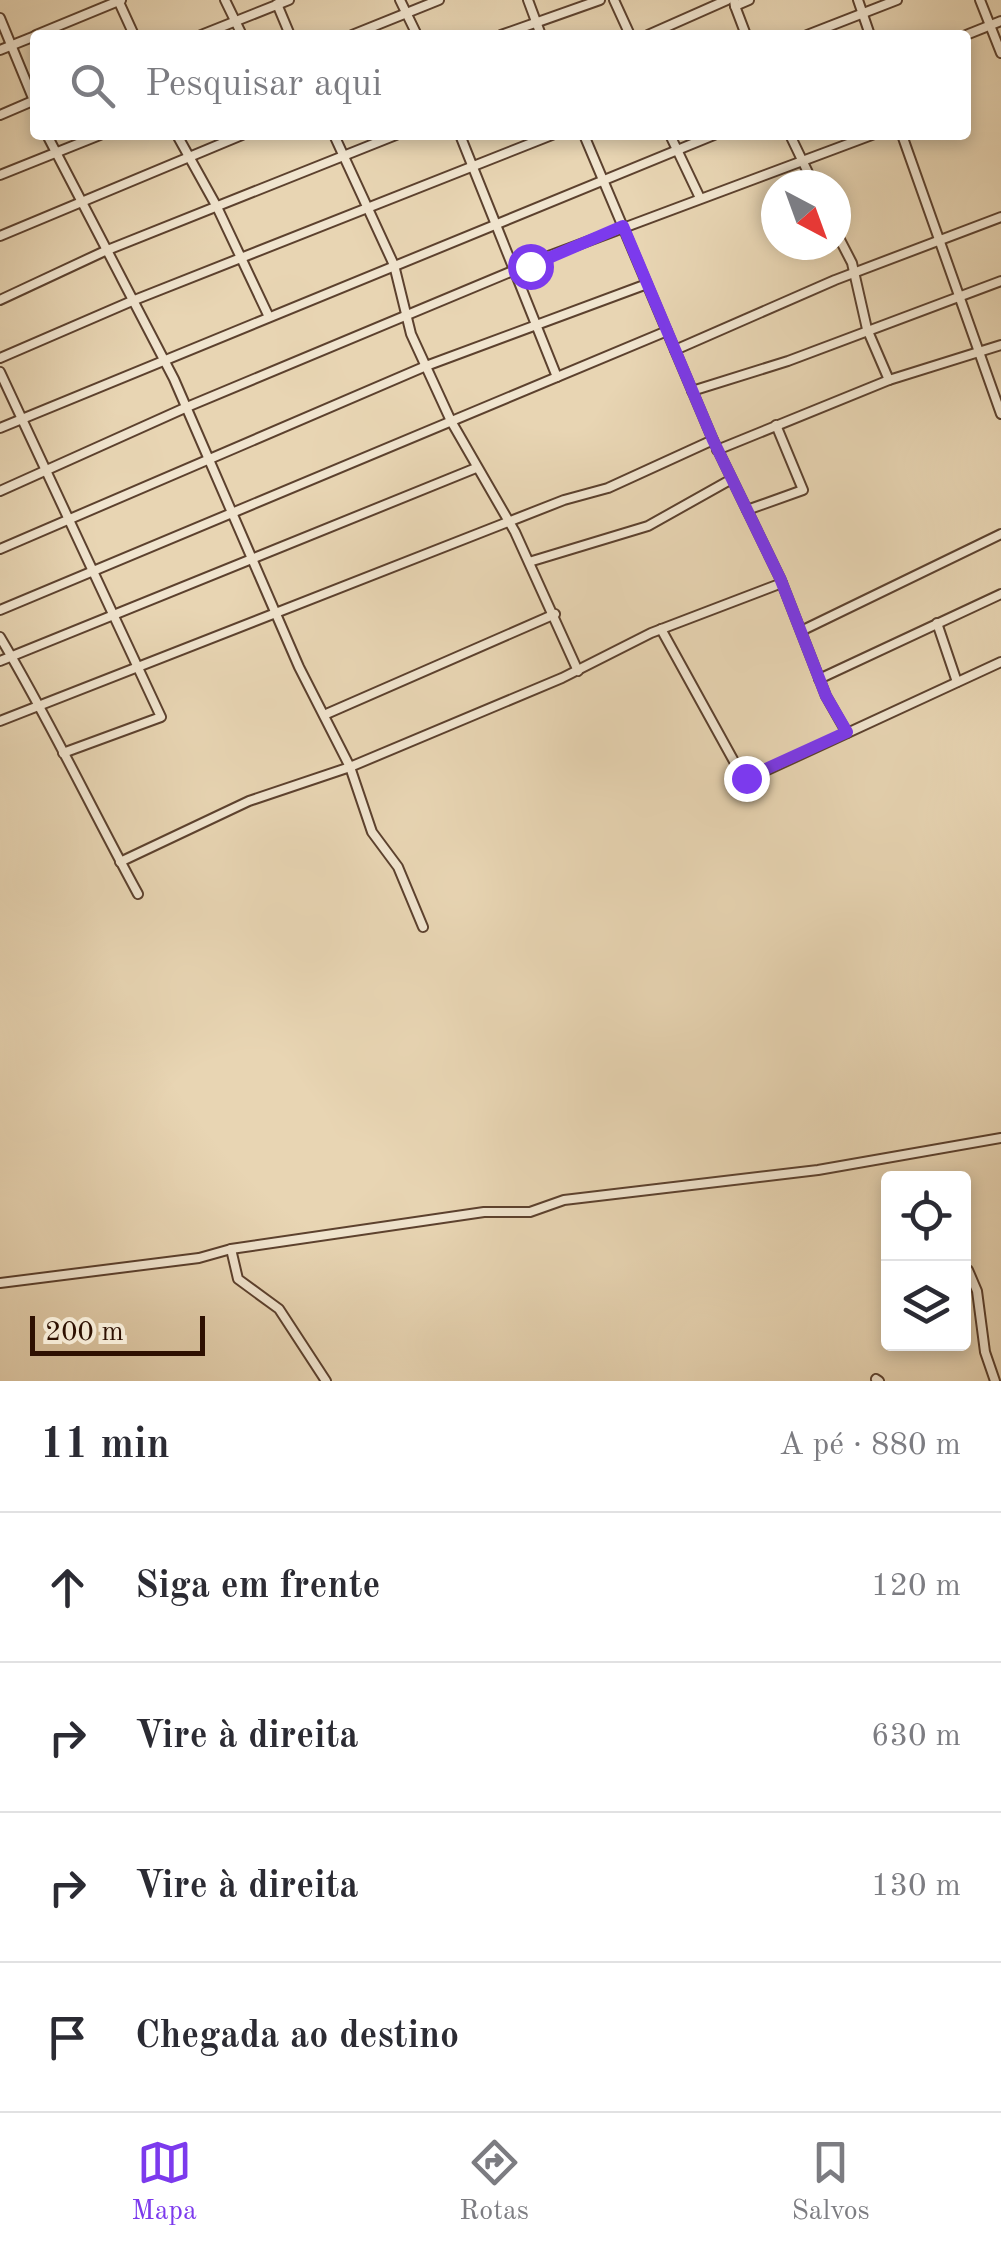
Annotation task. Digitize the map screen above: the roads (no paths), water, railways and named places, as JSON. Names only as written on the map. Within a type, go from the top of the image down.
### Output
[{"type":"street","points":[[48,30],[119,0],[132,30]]},
{"type":"street","points":[[225,0],[240,30]]},
{"type":"street","points":[[213,30],[290,0]]},
{"type":"street","points":[[400,0],[414,30]]},
{"type":"street","points":[[365,30],[439,0]]},
{"type":"street","points":[[528,0],[539,30]]},
{"type":"street","points":[[514,30],[600,0]]},
{"type":"street","points":[[614,0],[628,30]]},
{"type":"street","points":[[661,30],[732,2],[749,0]]},
{"type":"street","points":[[858,0],[868,30]]},
{"type":"street","points":[[820,30],[896,0]]},
{"type":"street","points":[[980,0],[1001,52]]},
{"type":"street","points":[[277,2],[288,30]]},
{"type":"street","points":[[732,2],[744,30]]},
{"type":"street","points":[[0,18],[30,89]]},
{"type":"street","points":[[971,34],[1001,21]]},
{"type":"street","points":[[0,50],[30,38]]},
{"type":"street","points":[[0,115],[30,103]]},
{"type":"street","points":[[50,140],[210,456],[276,613],[350,767],[372,832],[398,867],[423,927]]},
{"type":"street","points":[[0,175],[86,140]]},
{"type":"street","points":[[179,140],[218,207],[269,316]]},
{"type":"street","points":[[0,236],[230,140]]},
{"type":"street","points":[[336,140],[394,265],[406,317],[451,421],[510,522],[578,671]]},
{"type":"street","points":[[0,300],[104,251],[385,140]]},
{"type":"street","points":[[462,140],[557,377]]},
{"type":"street","points":[[0,358],[132,301],[539,140]]},
{"type":"street","points":[[586,140],[730,480],[782,583],[819,678],[847,732]]},
{"type":"street","points":[[672,140],[700,198]]},
{"type":"street","points":[[0,428],[701,140]]},
{"type":"street","points":[[792,140],[806,170]]},
{"type":"street","points":[[0,491],[186,407],[623,226],[859,140]]},
{"type":"street","points":[[904,140],[1000,408]]},
{"type":"street","points":[[675,350],[854,273],[1001,217]]},
{"type":"street","points":[[848,260],[867,329],[889,380]]},
{"type":"street","points":[[692,392],[1001,281]]},
{"type":"street","points":[[0,549],[426,366],[646,284]]},
{"type":"street","points":[[0,610],[666,331]]},
{"type":"street","points":[[717,450],[889,380],[1001,345]]},
{"type":"street","points":[[0,372],[115,612],[160,720],[63,753]]},
{"type":"street","points":[[747,510],[803,490],[776,425]]},
{"type":"street","points":[[0,721],[510,522],[608,488],[713,440]]},
{"type":"street","points":[[0,661],[476,468]]},
{"type":"street","points":[[528,562],[648,526],[730,480]]},
{"type":"street","points":[[801,631],[1001,534]]},
{"type":"street","points":[[120,862],[249,801],[350,767],[578,671],[661,629],[782,583]]},
{"type":"street","points":[[819,678],[1001,594]]},
{"type":"street","points":[[324,715],[555,614]]},
{"type":"street","points":[[936,623],[958,682]]},
{"type":"street","points":[[661,629],[746,778],[1001,662]]},
{"type":"street","points":[[0,637],[41,703],[63,753],[138,894]]},
{"type":"street","points":[[0,1282],[199,1258],[231,1249],[484,1212],[530,1212],[564,1200],[818,1170],[1001,1138]]},
{"type":"street","points":[[231,1249],[238,1279],[278,1309],[326,1381]]},
{"type":"street","points":[[971,1277],[977,1292],[985,1352],[996,1381]]}]
